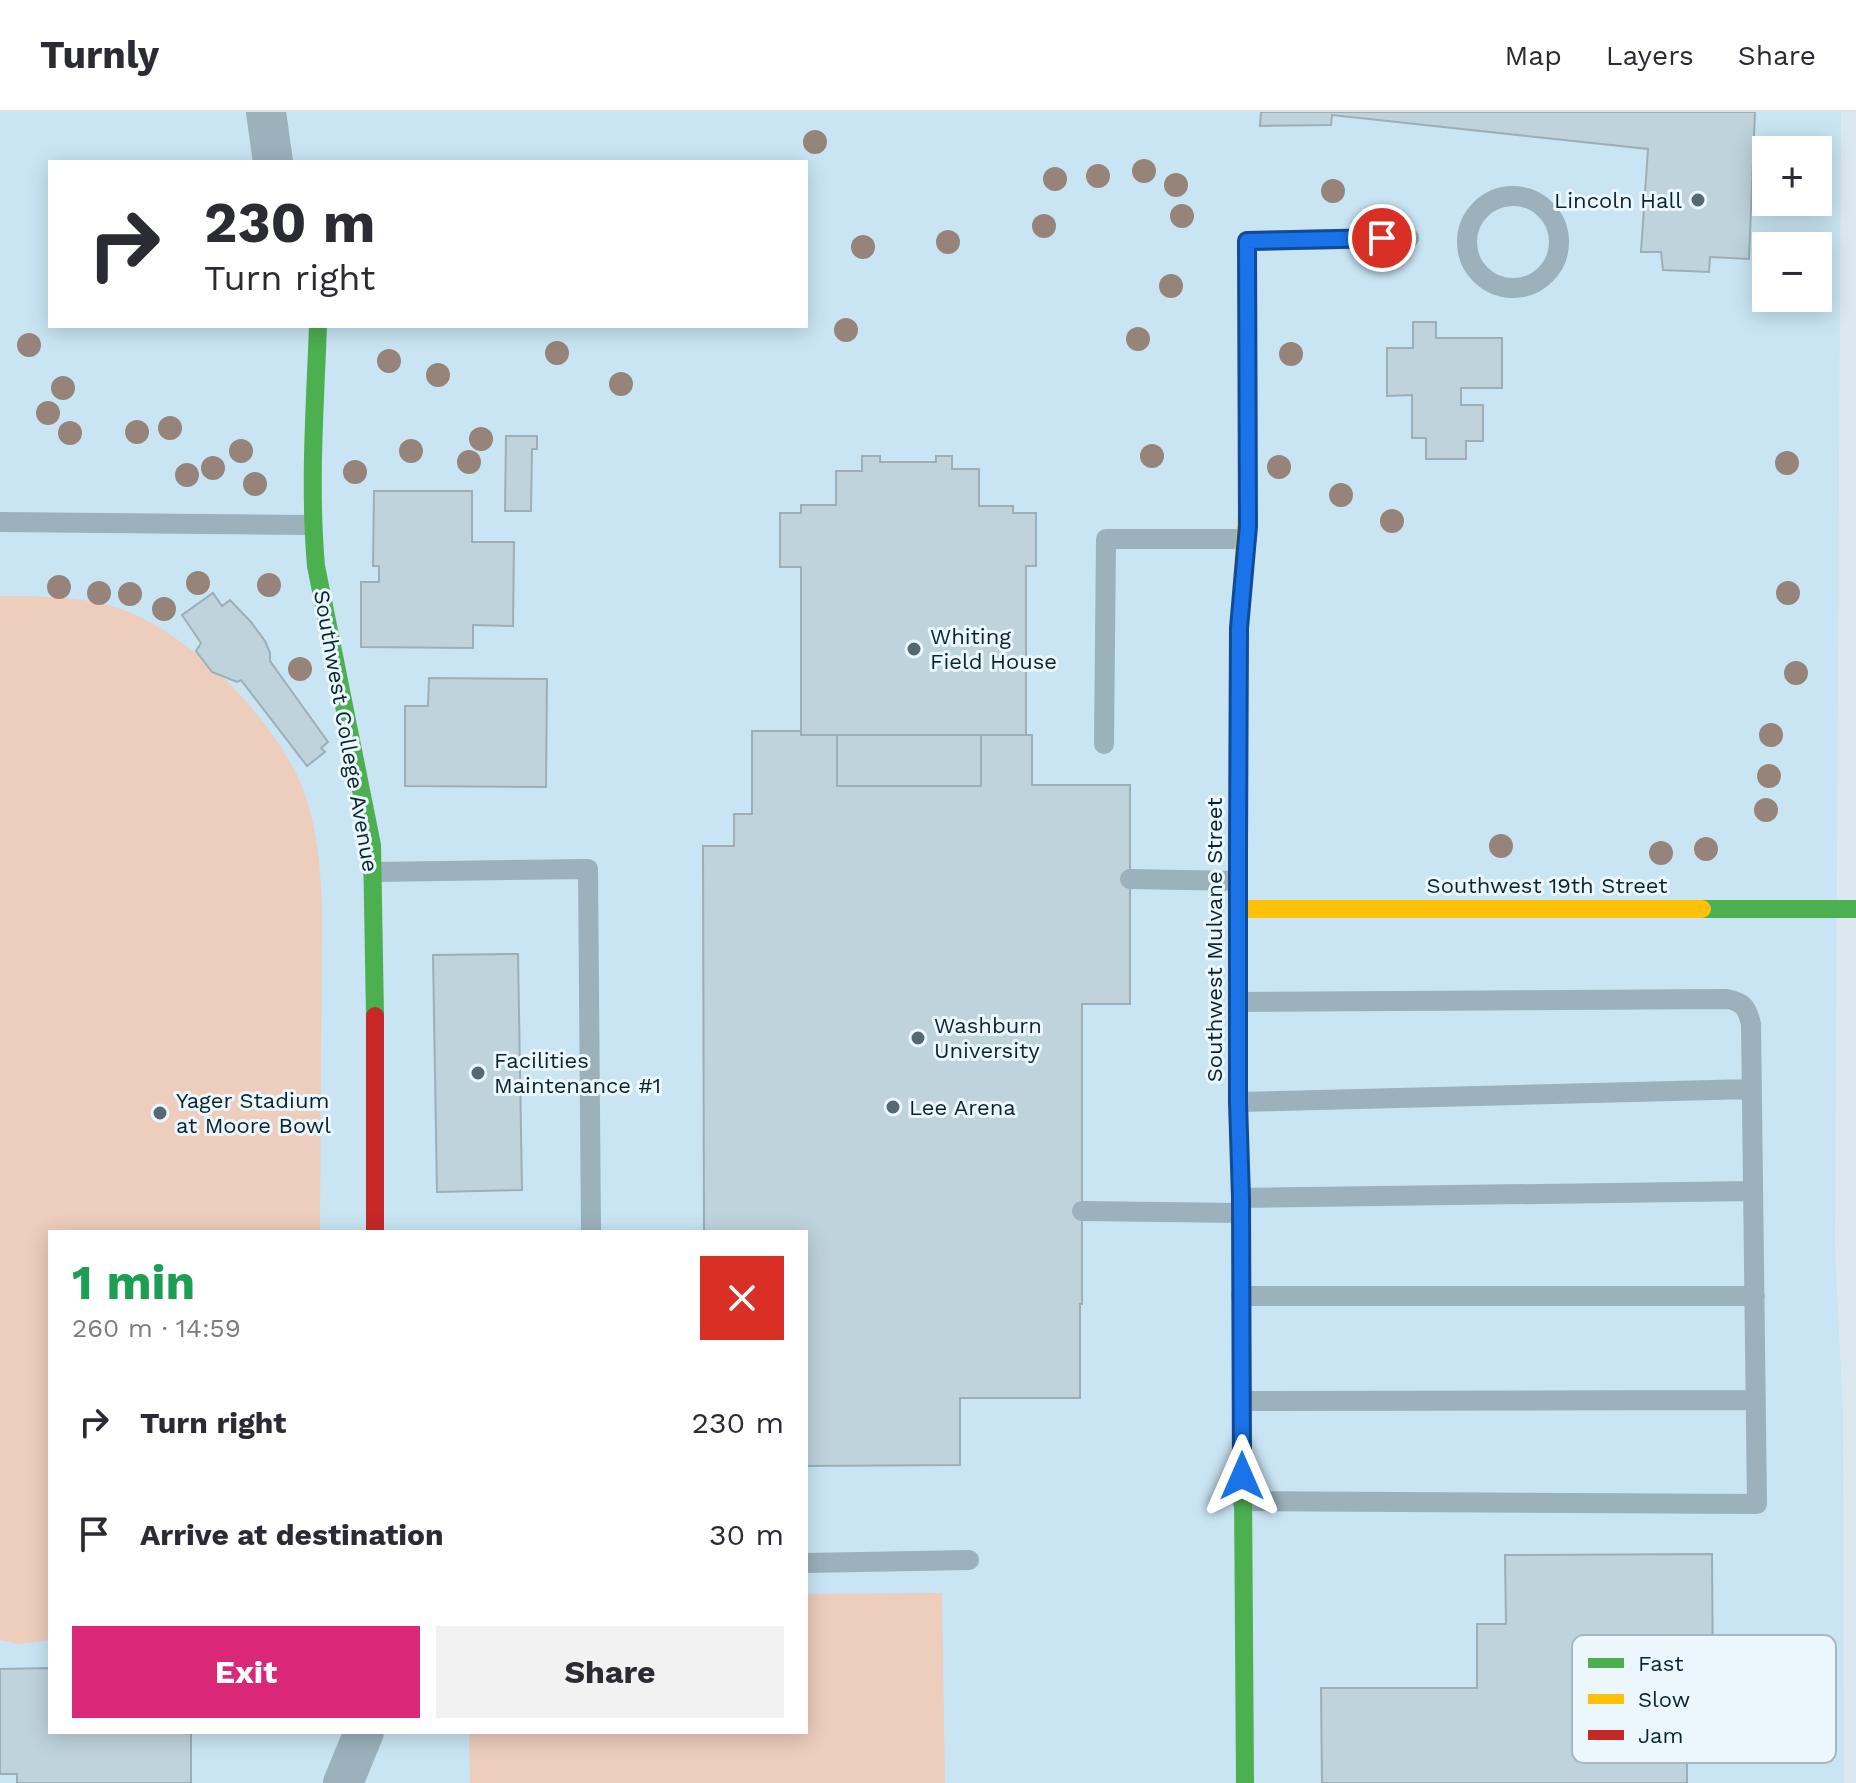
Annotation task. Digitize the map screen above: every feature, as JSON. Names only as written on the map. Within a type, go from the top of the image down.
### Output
[{"type":"street","points":[[266,112],[273,160]]},
{"type":"street","name":"Southwest Mulvane Street","points":[[1245,1783],[1238,881],[1239,628],[1247,539],[1247,241]]},
{"type":"street","name":"Southwest College Avenue","points":[[318,328],[310,483],[311,525],[316,566],[372,845],[375,1230]]},
{"type":"street","name":"Southwest 19th Street","points":[[1238,909],[1856,909]]},
{"type":"street","points":[[349,1781],[363,1734]]},
{"type":"lane","points":[[1505,196],[1534,200],[1555,220],[1559,249],[1555,263],[1546,275],[1518,288],[1488,280],[1476,269],[1469,255],[1467,240],[1479,211],[1491,201],[1505,196]]},
{"type":"lane","points":[[1247,241],[1409,238]]},
{"type":"lane","points":[[0,522],[311,525]]},
{"type":"lane","points":[[1104,744],[1106,539],[1247,539]]},
{"type":"lane","points":[[373,872],[588,869],[591,1230]]},
{"type":"lane","points":[[1130,879],[1238,881]]},
{"type":"lane","points":[[1239,1002],[1727,999],[1740,1002],[1747,1009],[1751,1024],[1757,1504],[1242,1501]]},
{"type":"lane","points":[[1238,1102],[1752,1089]]},
{"type":"lane","points":[[1082,1211],[1753,1191]]},
{"type":"lane","points":[[1241,1296],[1755,1296]]},
{"type":"lane","points":[[1242,1401],[1756,1400]]},
{"type":"lane","points":[[808,1563],[969,1560]]},
{"type":"shaded area","name":"Washburn University","points":[[0,112],[1841,112],[1835,1248],[1843,1413],[1844,1783],[0,1783]]},
{"type":"shaded area","name":"Yager Stadium at Moore Bowl","points":[[0,596],[73,599],[115,607],[169,634],[220,674],[264,723],[282,748],[303,789],[316,840],[322,910],[320,1230],[48,1230],[48,1640],[20,1644],[0,1640]]},
{"type":"shaded area","points":[[942,1593],[945,1783],[470,1783],[469,1734],[808,1734],[808,1594]]},
{"type":"building","name":"Lincoln Hall","points":[[1261,112],[1755,112],[1749,259],[1710,257],[1709,272],[1663,270],[1661,252],[1641,252],[1648,149],[1332,115],[1331,125],[1260,126]]},
{"type":"building","points":[[1413,322],[1436,322],[1436,338],[1502,338],[1502,388],[1461,388],[1461,405],[1483,405],[1483,441],[1466,441],[1466,459],[1426,459],[1426,438],[1412,438],[1412,395],[1387,396],[1387,348],[1413,348]]},
{"type":"building","points":[[506,436],[537,436],[537,449],[532,449],[531,511],[505,511]]},
{"type":"building","name":"Whiting Field House","points":[[862,456],[880,456],[880,462],[936,462],[936,456],[952,456],[952,469],[979,469],[979,506],[1013,506],[1013,513],[1036,513],[1036,566],[1026,566],[1026,735],[801,735],[801,567],[780,567],[780,513],[801,513],[801,505],[836,505],[836,471],[862,471]]},
{"type":"building","points":[[374,491],[472,491],[472,542],[514,542],[513,626],[473,625],[473,648],[361,647],[361,582],[379,582],[379,566],[373,566]]},
{"type":"building","points":[[213,593],[222,606],[230,600],[251,622],[265,641],[270,661],[328,742],[321,748],[325,752],[307,766],[241,680],[237,682],[212,672],[196,651],[201,643],[182,615]]},
{"type":"building","points":[[429,678],[547,679],[546,787],[405,786],[405,706],[428,706]]},
{"type":"building","name":"Lee Arena","points":[[752,731],[837,735],[837,786],[981,786],[981,735],[1032,735],[1032,785],[1130,785],[1130,1004],[1082,1004],[1080,1398],[960,1398],[960,1465],[808,1466],[808,1230],[704,1230],[703,846],[734,846],[734,814],[752,814]]},
{"type":"building","points":[[837,735],[981,735],[981,786],[837,786]]},
{"type":"building","name":"Facilities Maintenance #1","points":[[518,954],[522,1190],[437,1192],[433,955]]},
{"type":"building","points":[[1712,1554],[1713,1635],[1572,1635],[1572,1763],[1687,1763],[1687,1783],[1322,1783],[1321,1688],[1477,1688],[1477,1624],[1506,1624],[1505,1555]]},
{"type":"building","points":[[48,1668],[48,1734],[191,1734],[191,1783],[17,1783],[17,1774],[0,1774],[0,1669]]},
{"type":"traffic: fast","points":[[1247,241],[1248,500]]},
{"type":"traffic: fast","points":[[318,328],[313,476],[316,566],[372,845],[375,1016]]},
{"type":"traffic: fast","points":[[1238,884],[1245,1783]]},
{"type":"traffic: fast","points":[[1702,909],[1856,909]]},
{"type":"traffic: slow","points":[[1238,884],[1239,628],[1248,500]]},
{"type":"traffic: slow","points":[[1238,909],[1702,909]]},
{"type":"traffic: jam","points":[[375,1016],[375,1230]]},
{"type":"place","name":"Lincoln Hall","points":[[1698,200]]},
{"type":"place","name":"Whiting Field House","points":[[914,649]]},
{"type":"place","name":"Washburn University","points":[[918,1038]]},
{"type":"place","name":"Facilities Maintenance #1","points":[[478,1073]]},
{"type":"place","name":"Lee Arena","points":[[893,1107]]},
{"type":"place","name":"Yager Stadium at Moore Bowl","points":[[160,1113]]},
{"type":"route","points":[[1242,1476],[1238,849],[1239,628],[1248,526],[1247,241],[1382,238]]}]
